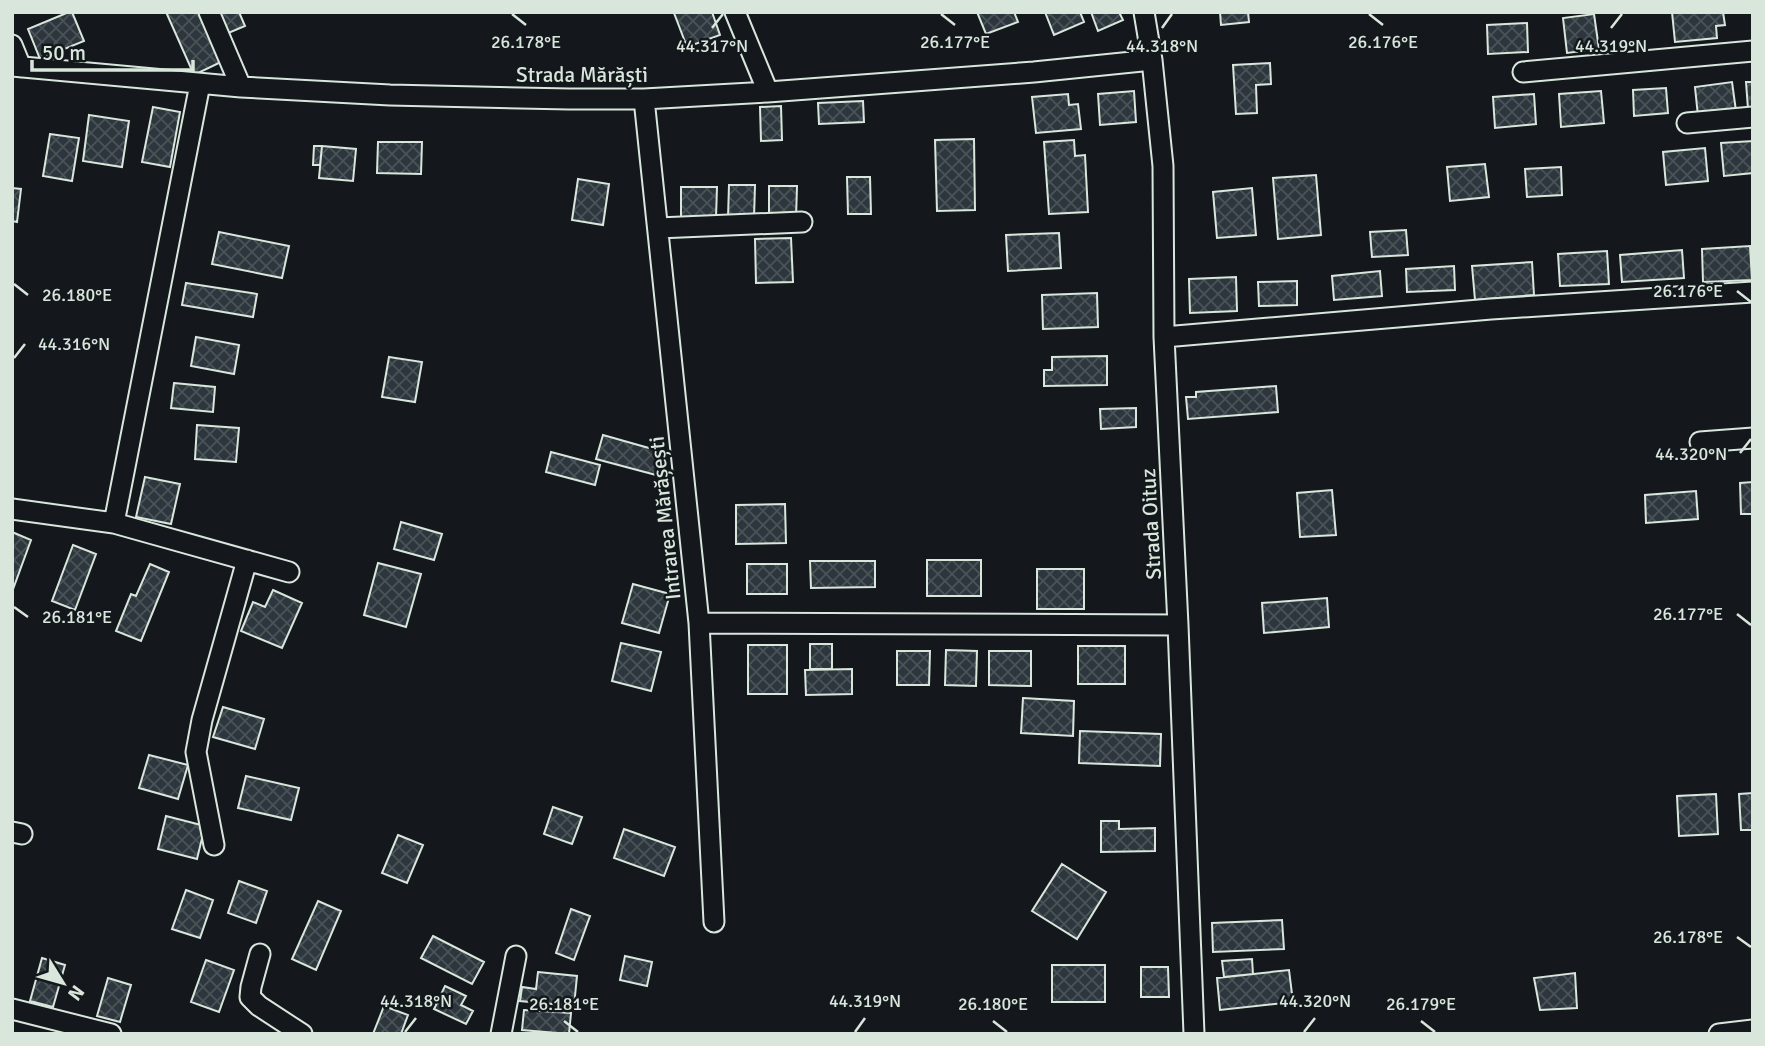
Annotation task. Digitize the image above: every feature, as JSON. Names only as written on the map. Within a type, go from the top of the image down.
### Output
[{"type":"street","points":[[209,12],[241,87]]},
{"type":"street","points":[[734,12],[768,92]]},
{"type":"street","name":"Strada Oituz","points":[[1144,12],[1163,166],[1164,337],[1194,1034]]},
{"type":"street","points":[[12,45],[17,66]]},
{"type":"street","points":[[1523,72],[1753,51]]},
{"type":"street","name":"Strada Mărăști","points":[[17,66],[200,84],[390,95],[644,99],[1034,72],[1152,60]]},
{"type":"street","points":[[114,523],[200,84]]},
{"type":"street","name":"Intrarea Mărășești","points":[[644,99],[699,623],[1178,625]]},
{"type":"street","points":[[1687,123],[1753,117]]},
{"type":"street","points":[[658,228],[802,222]]},
{"type":"street","points":[[1164,337],[1491,309],[1753,292]]},
{"type":"street","points":[[1700,442],[1753,438]]},
{"type":"street","points":[[12,509],[114,523],[289,572]]},
{"type":"street","points":[[214,845],[196,752],[202,720],[247,560]]},
{"type":"street","points":[[699,623],[714,922]]},
{"type":"street","points":[[260,954],[250,997],[259,1006],[302,1034]]},
{"type":"street","points":[[501,1034],[516,956]]},
{"type":"street","points":[[12,1009],[111,1034]]},
{"type":"street","points":[[1718,1034],[1753,1030]]},
{"type":"building","points":[[72,12],[84,41],[40,59],[28,29]]},
{"type":"building","points":[[166,12],[198,12],[221,62],[194,75]]},
{"type":"building","points":[[216,12],[239,12],[245,26],[226,34]]},
{"type":"building","points":[[712,12],[720,35],[687,47],[674,13]]},
{"type":"building","points":[[977,12],[1014,12],[1018,22],[986,34]]},
{"type":"building","points":[[1045,12],[1080,12],[1084,22],[1054,35]]},
{"type":"building","points":[[1091,12],[1119,12],[1123,20],[1098,31]]},
{"type":"building","points":[[1220,12],[1248,12],[1249,22],[1221,25]]},
{"type":"building","points":[[1672,12],[1723,12],[1725,25],[1716,26],[1717,38],[1675,42]]},
{"type":"building","points":[[1594,14],[1599,49],[1567,53],[1563,18]]},
{"type":"building","points":[[1527,23],[1528,52],[1488,54],[1487,25]]},
{"type":"building","points":[[1270,63],[1271,84],[1256,85],[1257,113],[1236,114],[1233,65]]},
{"type":"building","points":[[1732,82],[1736,111],[1698,116],[1695,87]]},
{"type":"building","points":[[1746,82],[1753,82],[1753,109],[1748,109]]},
{"type":"building","points":[[1666,88],[1668,113],[1634,116],[1633,90]]},
{"type":"building","points":[[1134,91],[1136,122],[1100,125],[1098,94]]},
{"type":"building","points":[[1601,91],[1604,123],[1561,127],[1559,94]]},
{"type":"building","points":[[1068,94],[1069,105],[1078,104],[1081,129],[1036,133],[1032,97]]},
{"type":"building","points":[[1534,94],[1536,124],[1495,128],[1493,97]]},
{"type":"building","points":[[863,101],[864,122],[819,124],[818,103]]},
{"type":"building","points":[[781,106],[782,140],[761,141],[760,107]]},
{"type":"building","points":[[153,107],[180,112],[170,167],[142,162]]},
{"type":"building","points":[[89,115],[129,121],[122,167],[83,161]]},
{"type":"building","points":[[50,134],[79,138],[72,181],[43,176]]},
{"type":"building","points":[[974,139],[975,210],[937,211],[935,140]]},
{"type":"building","points":[[1074,140],[1075,156],[1085,155],[1088,212],[1049,214],[1044,142]]},
{"type":"building","points":[[1753,141],[1753,173],[1724,176],[1721,143]]},
{"type":"building","points":[[378,142],[422,142],[421,174],[377,173]]},
{"type":"building","points":[[314,146],[322,146],[320,165],[313,165]]},
{"type":"building","points":[[322,146],[356,149],[353,181],[319,178]]},
{"type":"building","points":[[1705,148],[1708,181],[1666,185],[1663,152]]},
{"type":"building","points":[[1485,164],[1489,197],[1450,201],[1447,167]]},
{"type":"building","points":[[1561,167],[1562,195],[1527,197],[1525,169]]},
{"type":"building","points":[[1316,175],[1321,235],[1278,239],[1273,178]]},
{"type":"building","points":[[847,177],[870,177],[871,214],[848,214]]},
{"type":"building","points":[[578,179],[609,184],[603,225],[572,220]]},
{"type":"building","points":[[729,185],[755,185],[754,218],[728,218]]},
{"type":"building","points":[[769,186],[797,186],[796,218],[769,218]]},
{"type":"building","points":[[681,187],[717,187],[716,218],[681,218]]},
{"type":"building","points":[[12,188],[21,189],[17,222],[12,221]]},
{"type":"building","points":[[1252,188],[1256,235],[1217,238],[1213,192]]},
{"type":"building","points":[[1406,230],[1408,255],[1372,257],[1370,232]]},
{"type":"building","points":[[219,232],[289,246],[282,278],[212,264]]},
{"type":"building","points":[[1059,233],[1061,268],[1008,271],[1006,235]]},
{"type":"building","points":[[791,238],[793,282],[756,283],[755,239]]},
{"type":"building","points":[[1750,246],[1752,280],[1703,282],[1702,249]]},
{"type":"building","points":[[1682,250],[1684,278],[1622,282],[1620,255]]},
{"type":"building","points":[[1607,251],[1609,284],[1560,286],[1558,254]]},
{"type":"building","points":[[1532,262],[1534,295],[1475,300],[1472,266]]},
{"type":"building","points":[[1454,266],[1455,290],[1407,292],[1406,269]]},
{"type":"building","points":[[1380,271],[1382,296],[1334,300],[1332,276]]},
{"type":"building","points":[[1236,277],[1237,311],[1190,313],[1189,279]]},
{"type":"building","points":[[1297,281],[1297,305],[1259,306],[1258,282]]},
{"type":"building","points":[[186,283],[257,294],[253,317],[182,305]]},
{"type":"building","points":[[1097,293],[1098,327],[1043,329],[1042,295]]},
{"type":"building","points":[[196,337],[239,345],[234,374],[191,366]]},
{"type":"building","points":[[1107,356],[1107,385],[1044,386],[1044,370],[1052,370],[1052,357]]},
{"type":"building","points":[[389,357],[422,362],[415,402],[382,397]]},
{"type":"building","points":[[174,383],[215,387],[213,412],[171,408]]},
{"type":"building","points":[[1276,386],[1278,412],[1188,419],[1186,397],[1196,397],[1196,392]]},
{"type":"building","points":[[1136,408],[1136,427],[1101,429],[1100,409]]},
{"type":"building","points":[[197,425],[239,428],[236,462],[195,459]]},
{"type":"building","points":[[603,435],[663,452],[656,475],[596,459]]},
{"type":"building","points":[[551,452],[600,465],[595,485],[546,472]]},
{"type":"building","points":[[145,477],[180,484],[171,524],[136,517]]},
{"type":"building","points":[[1753,482],[1753,514],[1741,514],[1740,483]]},
{"type":"building","points":[[1332,490],[1336,535],[1300,537],[1297,493]]},
{"type":"building","points":[[1696,491],[1698,519],[1646,523],[1645,495]]},
{"type":"building","points":[[785,504],[786,543],[736,544],[736,505]]},
{"type":"building","points":[[401,522],[442,534],[434,560],[394,549]]},
{"type":"building","points":[[12,532],[31,540],[12,592]]},
{"type":"building","points":[[73,545],[96,554],[75,610],[52,601]]},
{"type":"building","points":[[927,560],[981,560],[981,596],[927,596]]},
{"type":"building","points":[[810,561],[875,561],[875,587],[811,588]]},
{"type":"building","points":[[378,563],[421,574],[406,627],[364,615]]},
{"type":"building","points":[[150,564],[169,572],[141,641],[116,631],[131,594],[136,596]]},
{"type":"building","points":[[747,564],[787,564],[787,594],[747,594]]},
{"type":"building","points":[[1037,569],[1084,569],[1084,609],[1037,609]]},
{"type":"building","points":[[633,584],[670,594],[659,633],[622,623]]},
{"type":"building","points":[[273,590],[302,603],[282,648],[241,631],[253,602],[265,607]]},
{"type":"building","points":[[1327,598],[1329,627],[1264,633],[1262,603]]},
{"type":"building","points":[[621,643],[661,652],[651,691],[612,681]]},
{"type":"building","points":[[810,644],[832,644],[832,669],[810,669]]},
{"type":"building","points":[[748,645],[787,645],[787,694],[748,694]]},
{"type":"building","points":[[1078,646],[1125,646],[1125,684],[1078,684]]},
{"type":"building","points":[[946,650],[977,651],[976,686],[945,685]]},
{"type":"building","points":[[897,651],[930,651],[929,685],[897,685]]},
{"type":"building","points":[[989,651],[1031,651],[1031,686],[989,685]]},
{"type":"building","points":[[852,669],[852,694],[806,695],[805,670]]},
{"type":"building","points":[[1023,698],[1074,701],[1073,736],[1021,733]]},
{"type":"building","points":[[223,707],[264,719],[255,749],[213,737]]},
{"type":"building","points":[[1080,731],[1161,734],[1160,766],[1079,763]]},
{"type":"building","points":[[149,755],[188,765],[178,799],[139,788]]},
{"type":"building","points":[[246,776],[299,788],[291,820],[238,808]]},
{"type":"building","points":[[1753,793],[1753,830],[1741,830],[1739,794]]},
{"type":"building","points":[[1716,794],[1718,834],[1679,836],[1677,796]]},
{"type":"building","points":[[553,807],[582,817],[572,844],[544,834]]},
{"type":"building","points":[[166,816],[205,826],[197,859],[158,849]]},
{"type":"building","points":[[1101,821],[1119,821],[1119,829],[1155,828],[1155,851],[1101,852]]},
{"type":"building","points":[[624,829],[675,847],[664,876],[614,858]]},
{"type":"building","points":[[398,835],[423,845],[407,883],[382,873]]},
{"type":"building","points":[[1062,864],[1106,892],[1077,939],[1032,911]]},
{"type":"building","points":[[239,881],[267,891],[256,923],[228,913]]},
{"type":"building","points":[[186,890],[213,900],[200,938],[172,929]]},
{"type":"building","points":[[318,901],[341,911],[316,970],[292,959]]},
{"type":"building","points":[[571,909],[590,916],[574,960],[556,953]]},
{"type":"building","points":[[1282,920],[1284,949],[1213,952],[1212,923]]},
{"type":"building","points":[[433,936],[484,962],[472,984],[421,958]]},
{"type":"building","points":[[625,956],[652,962],[647,986],[620,980]]},
{"type":"building","points":[[42,958],[65,965],[53,1007],[30,1001]]},
{"type":"building","points":[[1252,959],[1253,974],[1224,977],[1222,961]]},
{"type":"building","points":[[206,960],[234,970],[219,1012],[191,1002]]},
{"type":"building","points":[[1052,965],[1105,965],[1105,1002],[1052,1002]]},
{"type":"building","points":[[1141,967],[1168,967],[1169,997],[1141,997]]},
{"type":"building","points":[[1289,970],[1293,1002],[1220,1010],[1217,978]]},
{"type":"building","points":[[538,972],[577,976],[574,1006],[520,1001],[522,987],[536,989]]},
{"type":"building","points":[[1575,973],[1577,1008],[1540,1010],[1534,978]]},
{"type":"building","points":[[108,978],[131,985],[120,1022],[97,1016]]},
{"type":"building","points":[[445,986],[466,996],[461,1005],[473,1011],[466,1024],[434,1009]]},
{"type":"building","points":[[384,1006],[408,1015],[401,1034],[373,1034]]},
{"type":"building","points":[[524,1010],[571,1013],[569,1034],[522,1030]]}]
